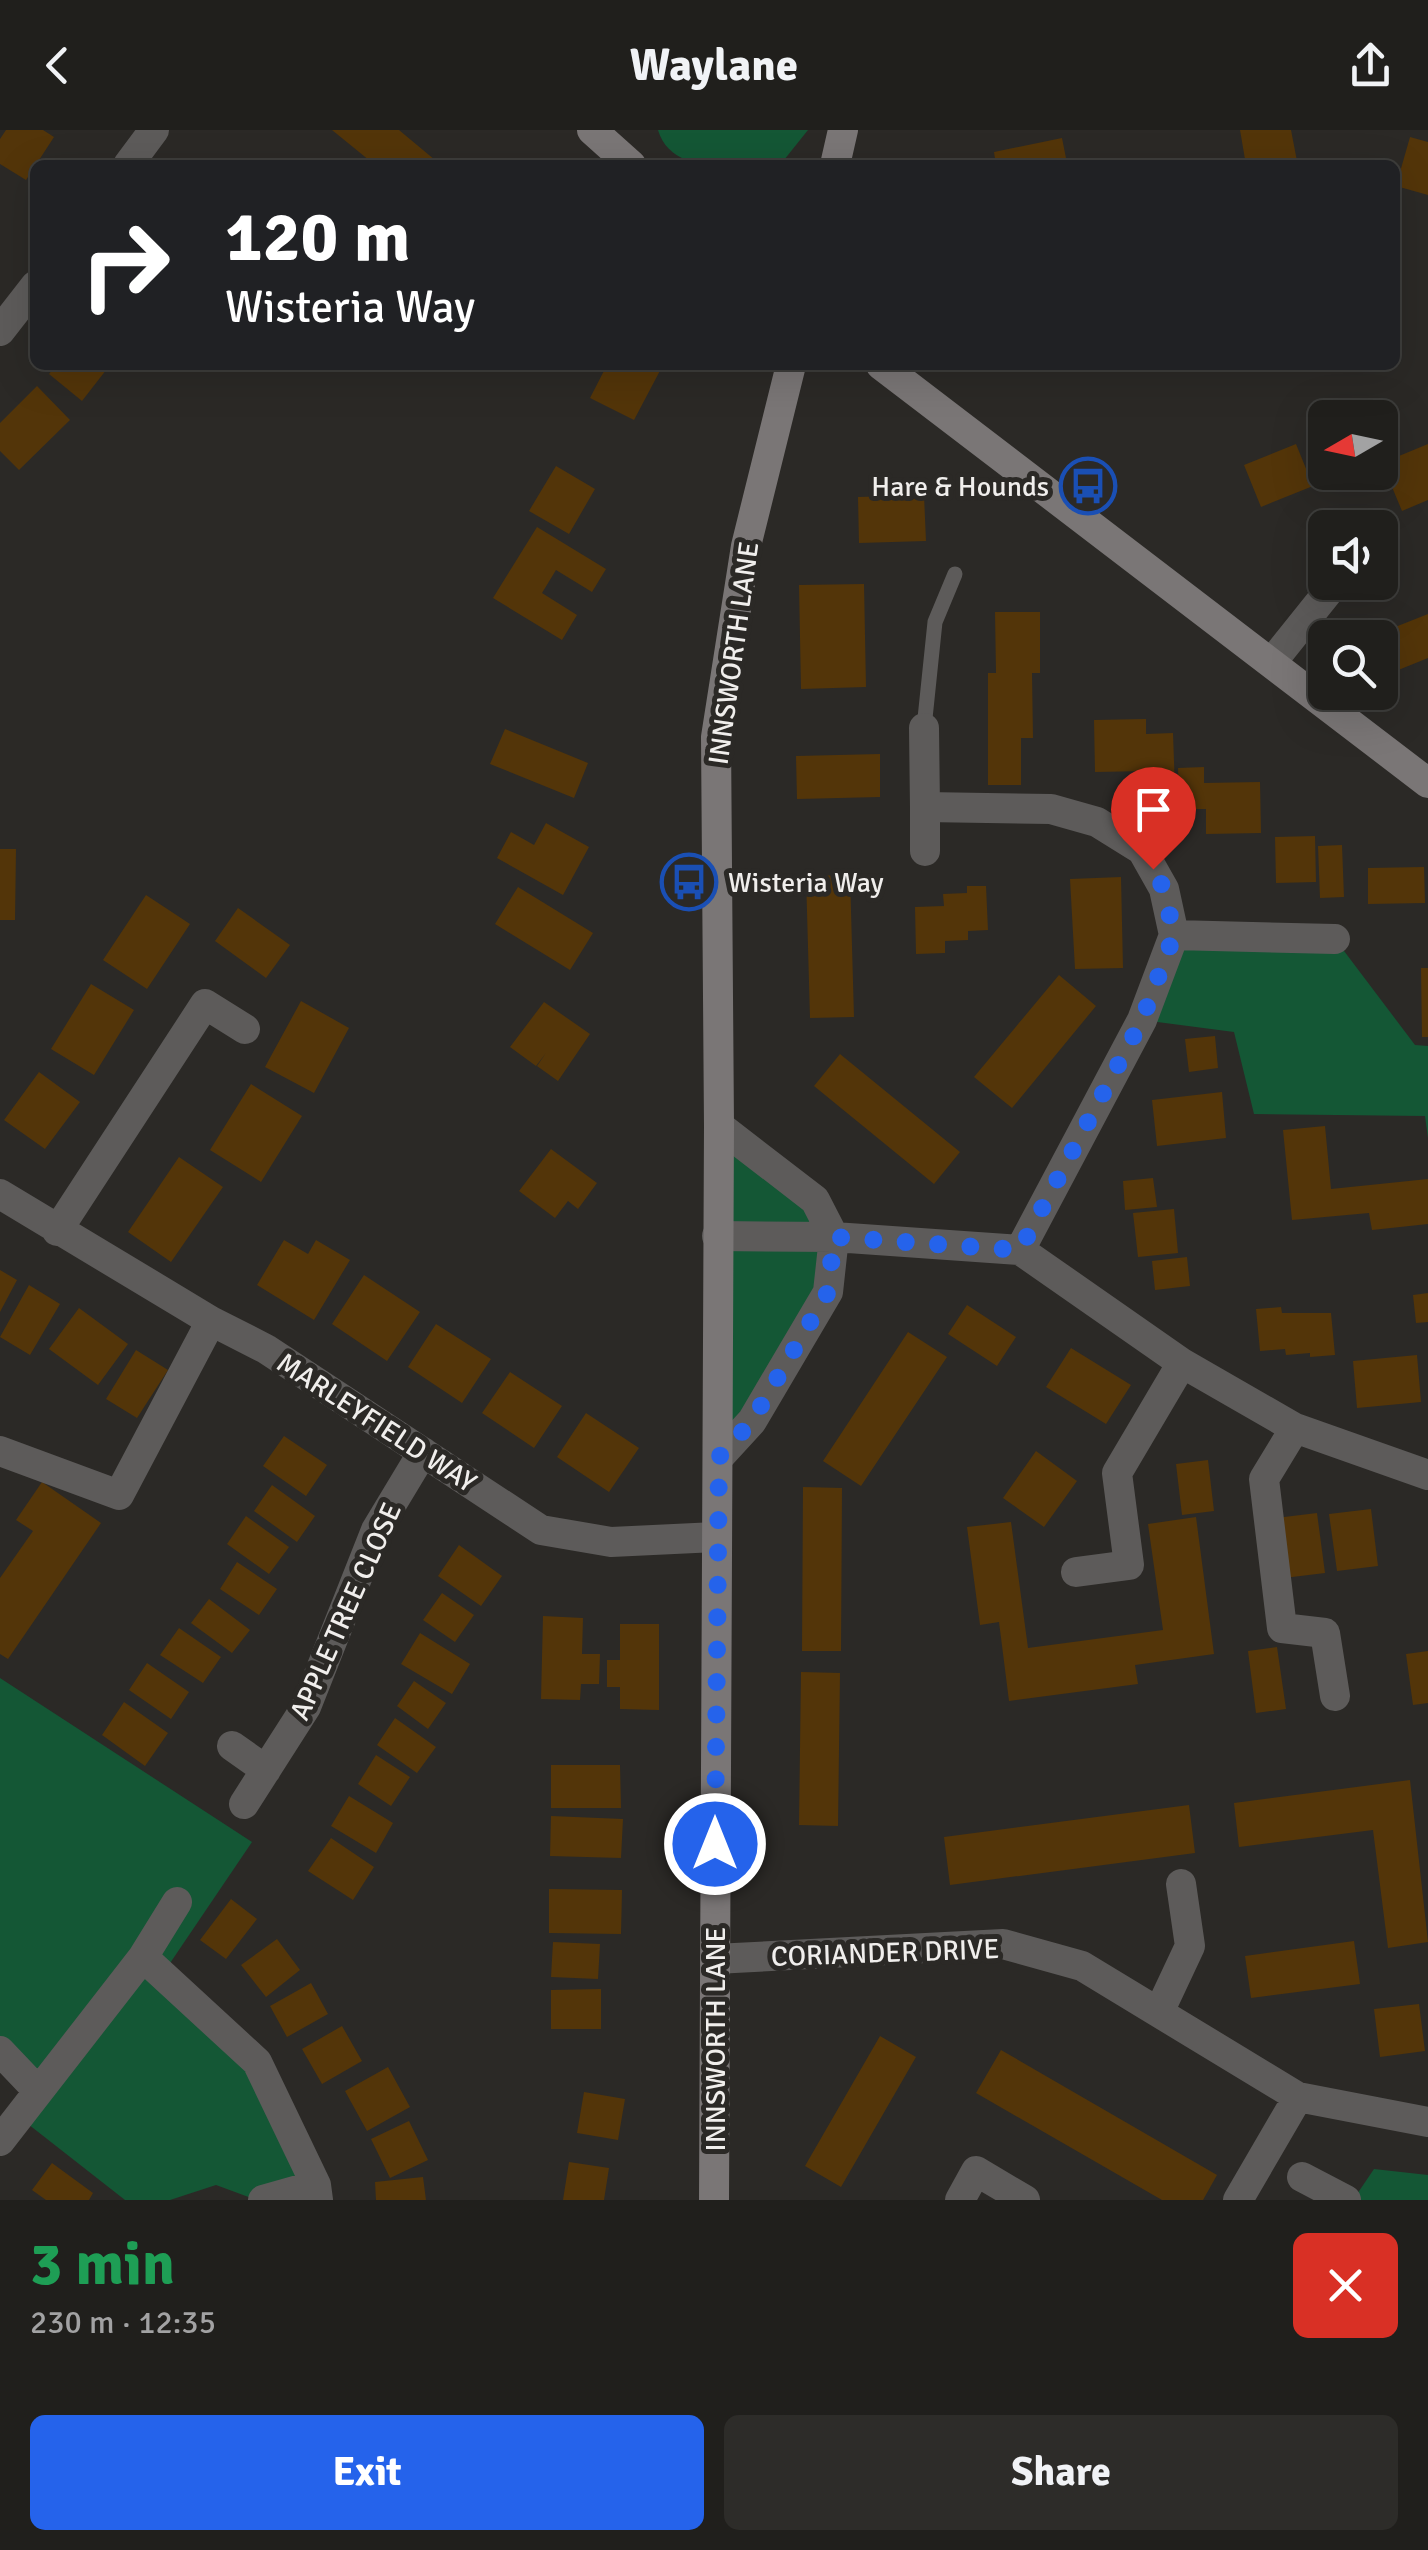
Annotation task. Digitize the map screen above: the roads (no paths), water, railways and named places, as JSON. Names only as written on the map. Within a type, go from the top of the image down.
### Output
[{"type":"street","points":[[132,160],[154,130]]},
{"type":"street","points":[[592,130],[625,160]]},
{"type":"street","points":[[836,160],[842,130]]},
{"type":"street","points":[[0,331],[30,292]]},
{"type":"street","name":"INNSWORTH LANE","points":[[714,2200],[719,1457],[716,738],[746,546],[790,370]]},
{"type":"street","points":[[888,370],[1428,782]]},
{"type":"street","points":[[1272,662],[1322,600]]},
{"type":"street","points":[[924,728],[925,851]]},
{"type":"street","points":[[925,807],[1050,809],[1098,822],[1142,850],[1164,889],[1174,935],[1142,1020],[1020,1250]]},
{"type":"street","points":[[1174,935],[1335,938]]},
{"type":"street","points":[[57,1231],[205,1004],[245,1029]]},
{"type":"street","points":[[719,1126],[816,1200],[834,1237],[828,1292],[752,1421],[719,1457]]},
{"type":"street","name":"MARLEYFIELD WAY","points":[[0,1194],[211,1321],[266,1348],[541,1530],[611,1542],[716,1537]]},
{"type":"street","points":[[718,1236],[834,1237],[1020,1250],[1182,1363],[1295,1428],[1428,1475]]},
{"type":"street","points":[[0,1451],[119,1495],[211,1321]]},
{"type":"street","points":[[1076,1572],[1129,1565],[1117,1473],[1182,1363]]},
{"type":"street","points":[[1295,1428],[1264,1479],[1282,1628],[1325,1633],[1335,1696]]},
{"type":"street","name":"APPLE TREE CLOSE","points":[[244,1804],[306,1707],[376,1530],[423,1452]]},
{"type":"street","points":[[232,1746],[266,1770]]},
{"type":"street","points":[[1158,2012],[1190,1946],[1181,1884]]},
{"type":"street","points":[[0,2140],[143,1957],[176,1902]]},
{"type":"street","name":"CORIANDER DRIVE","points":[[715,1958],[1003,1944],[1082,1966],[1298,2096],[1428,2122]]},
{"type":"street","points":[[143,1957],[257,2062],[317,2193],[263,2200]]},
{"type":"street","points":[[0,2051],[38,2091]]},
{"type":"street","points":[[1238,2200],[1298,2096]]},
{"type":"street","points":[[960,2200],[976,2172],[1025,2200]]},
{"type":"street","points":[[1302,2178],[1346,2200]]},
{"type":"lane","points":[[924,728],[935,622],[955,574]]},
{"type":"place","name":"Hare & Hounds","points":[[1088,486]]},
{"type":"place","name":"Wisteria Way","points":[[689,882]]}]
